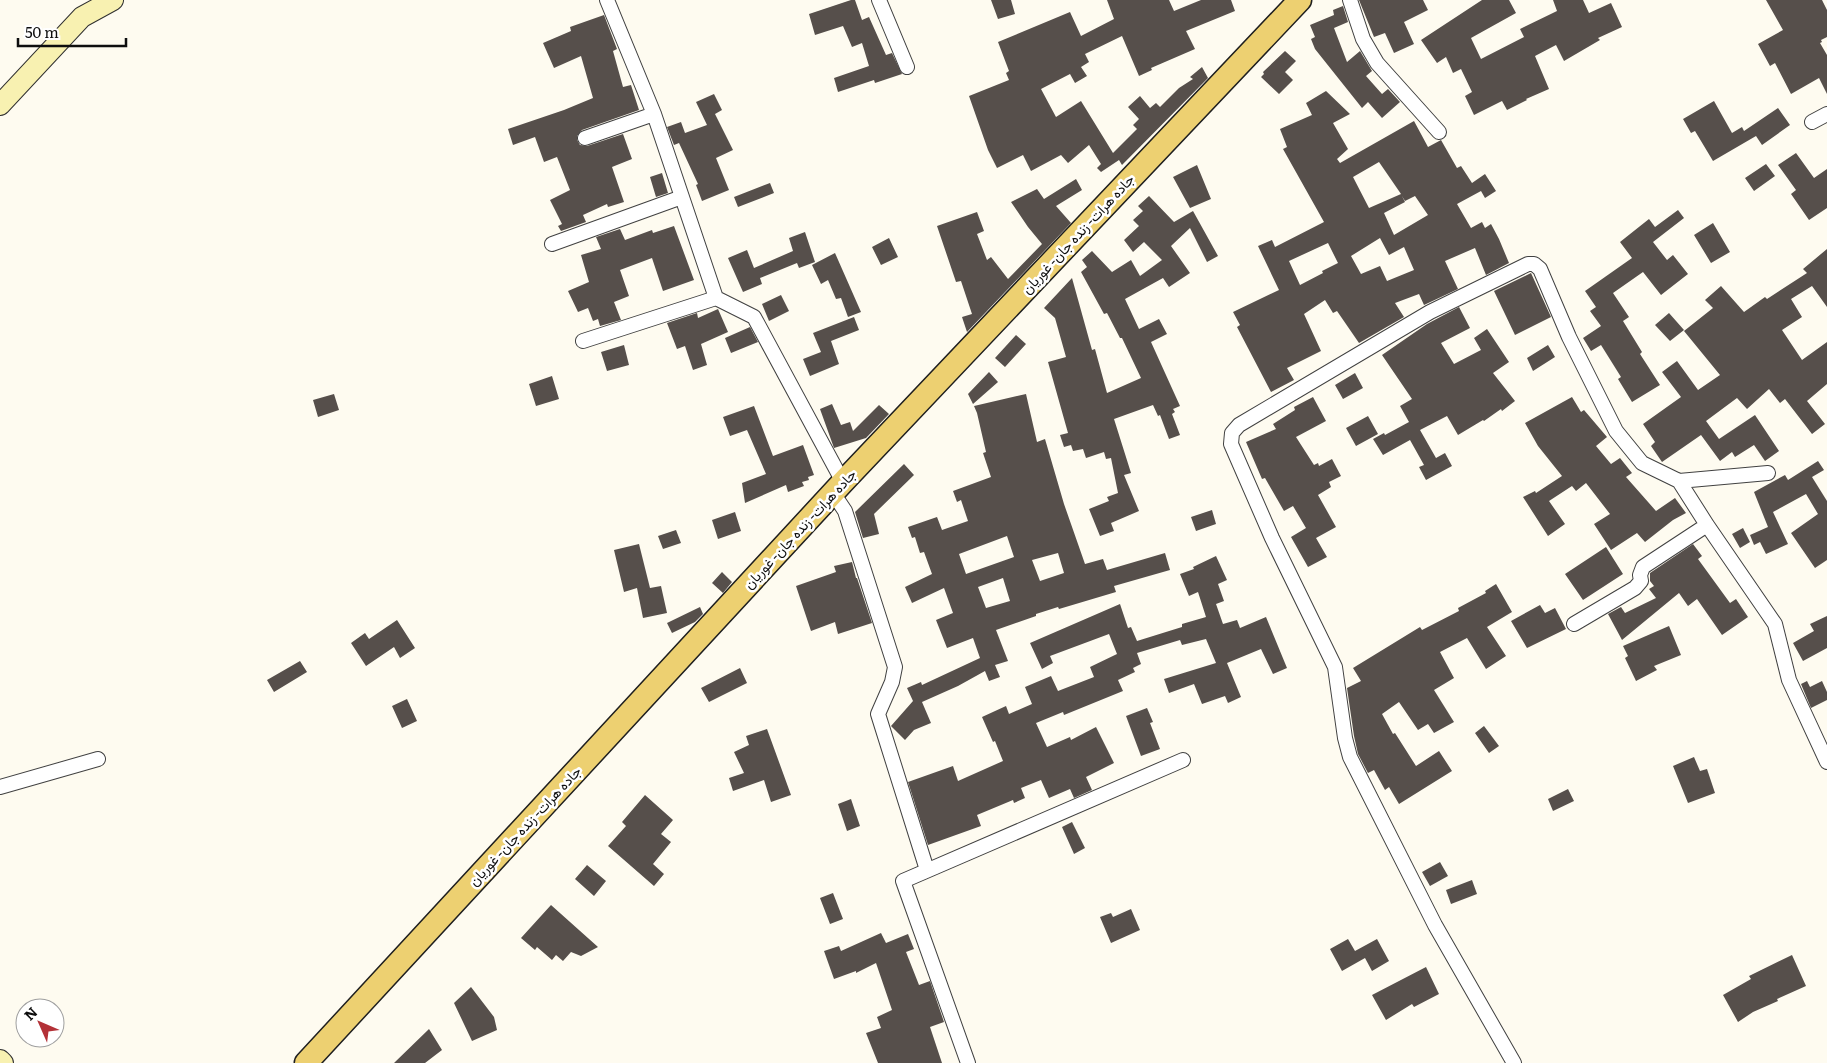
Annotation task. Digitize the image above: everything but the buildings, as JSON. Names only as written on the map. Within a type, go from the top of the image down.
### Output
[{"type":"main road","name":"جاده هرات- زنده جان- غوریان","points":[[306,1063],[838,487],[1300,0]]},
{"type":"street","points":[[0,105],[82,17],[113,0]]},
{"type":"street","points":[[607,0],[654,114],[716,298]]},
{"type":"street","points":[[879,0],[907,67]]},
{"type":"street","points":[[1350,0],[1363,38],[1377,63],[1439,132]]},
{"type":"street","points":[[585,138],[654,114]]},
{"type":"street","points":[[1812,122],[1827,114]]},
{"type":"street","points":[[552,244],[682,197]]},
{"type":"street","points":[[1514,1063],[1435,925],[1350,758],[1345,738],[1335,667],[1257,504],[1231,444],[1232,433],[1240,425],[1430,312],[1528,264],[1534,264],[1540,269],[1569,337],[1616,431],[1642,463],[1679,481],[1768,473]]},
{"type":"street","points":[[584,341],[716,298],[754,317],[838,487],[895,667],[892,682],[878,714],[927,870]]},
{"type":"street","points":[[1679,481],[1706,525],[1775,624],[1789,680],[1827,762]]},
{"type":"street","points":[[1574,624],[1636,588],[1642,581],[1640,575],[1642,568],[1706,525]]},
{"type":"street","points":[[0,786],[98,759]]},
{"type":"street","points":[[968,1063],[903,881],[1183,760]]},
{"type":"street","points":[[0,1060],[3,1063]]}]
